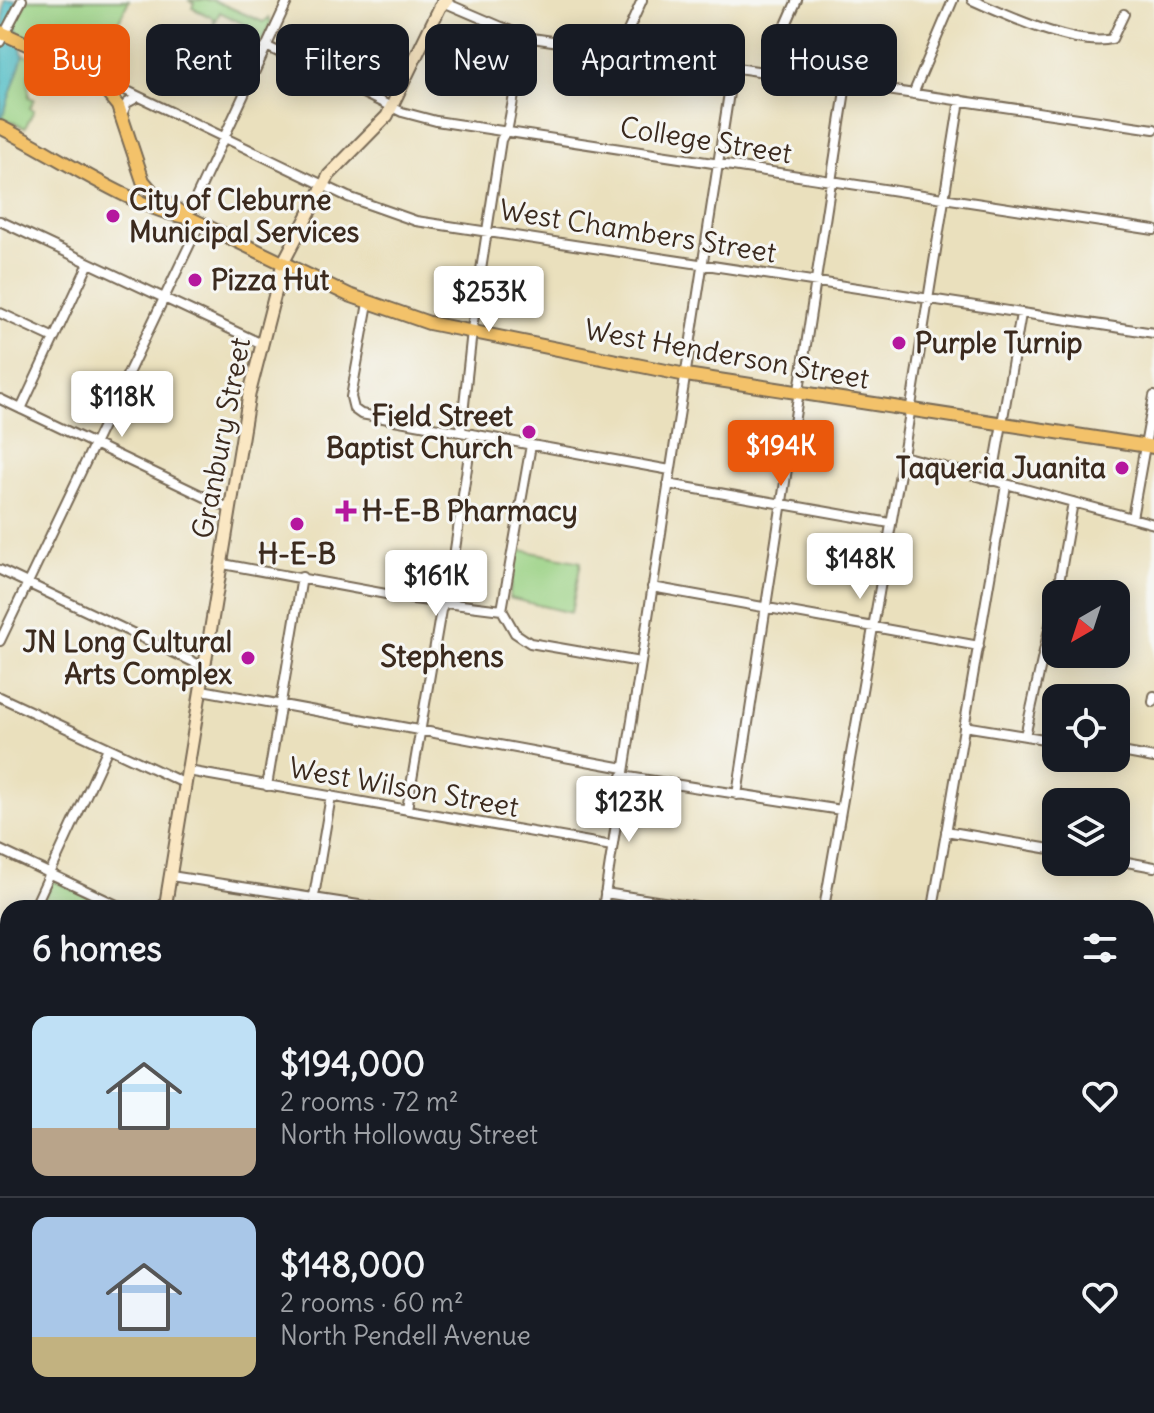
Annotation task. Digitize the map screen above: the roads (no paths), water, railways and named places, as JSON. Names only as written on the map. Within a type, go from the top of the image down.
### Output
[{"type":"main road","name":"West Chambers Street","points":[[1,36],[24,44]]},
{"type":"main road","name":"West Chambers Street","points":[[111,96],[122,115],[143,181],[154,194],[187,217]]},
{"type":"main road","name":"West Henderson Street","points":[[0,127],[134,198],[173,215],[187,217],[368,303],[473,334],[686,375],[1150,446]]},
{"type":"street","points":[[1,36],[22,0]]},
{"type":"street","points":[[187,217],[288,0]]},
{"type":"street","points":[[631,24],[642,0]]},
{"type":"street","points":[[786,24],[797,0]]},
{"type":"street","points":[[913,94],[953,0]]},
{"type":"street","points":[[972,0],[1030,26],[1099,41],[1112,39],[1124,14]]},
{"type":"street","points":[[444,1],[496,24]]},
{"type":"street","name":"Granbury Street","points":[[166,900],[249,395],[283,263],[334,168],[382,123],[392,107],[444,1]]},
{"type":"street","name":"College Street","points":[[266,46],[392,107],[436,121],[1154,230]]},
{"type":"street","points":[[897,92],[1154,129]]},
{"type":"street","name":"West Chambers Street","points":[[130,93],[381,211],[486,232],[1154,333]]},
{"type":"street","points":[[461,432],[486,232],[513,96]]},
{"type":"street","points":[[604,900],[729,96]]},
{"type":"street","points":[[737,795],[784,505],[844,96]]},
{"type":"street","points":[[122,115],[128,102],[138,97]]},
{"type":"street","points":[[825,900],[911,409],[960,100]]},
{"type":"street","points":[[0,221],[262,344]]},
{"type":"street","points":[[0,641],[200,223]]},
{"type":"street","points":[[21,409],[89,263]]},
{"type":"street","points":[[368,303],[351,397],[354,409],[361,414],[670,470]]},
{"type":"street","points":[[0,313],[54,338]]},
{"type":"street","points":[[992,481],[1021,314]]},
{"type":"street","points":[[1132,518],[1150,446],[1154,396]]},
{"type":"street","points":[[0,399],[230,509]]},
{"type":"street","points":[[407,809],[448,597],[472,434]]},
{"type":"street","points":[[531,445],[502,610],[515,633],[530,643],[640,662]]},
{"type":"street","points":[[903,456],[1154,524]]},
{"type":"street","points":[[668,484],[890,523]]},
{"type":"street","points":[[934,900],[1006,485]]},
{"type":"street","points":[[1059,580],[1073,502]]},
{"type":"street","points":[[223,564],[502,610]]},
{"type":"street","points":[[0,570],[206,668]]},
{"type":"street","points":[[267,786],[302,577]]},
{"type":"street","points":[[652,587],[979,646]]},
{"type":"street","points":[[1025,736],[1042,659]]},
{"type":"street","points":[[202,690],[421,730],[737,795],[841,810]]},
{"type":"street","points":[[1153,702],[1154,696]]},
{"type":"street","name":"West Wilson Street","points":[[0,697],[108,748],[187,778],[331,796],[612,846]]},
{"type":"street","points":[[964,726],[1042,739]]},
{"type":"street","points":[[38,900],[108,748]]},
{"type":"street","points":[[1130,754],[1154,758]]},
{"type":"street","points":[[313,900],[331,796]]},
{"type":"street","points":[[946,831],[1042,848]]},
{"type":"street","points":[[0,850],[106,900]]},
{"type":"street","points":[[1130,863],[1154,867]]},
{"type":"street","points":[[171,876],[296,900]]},
{"type":"street","points":[[605,893],[650,900]]},
{"type":"water","points":[[4,0],[16,0],[15,22],[23,56],[0,125]]},
{"type":"place","name":"City of Cleburne Municipal Services","points":[[113,216]]},
{"type":"place","name":"Pizza Hut","points":[[195,280]]},
{"type":"place","name":"Purple Turnip","points":[[899,343]]},
{"type":"place","name":"Field Street Baptist Church","points":[[529,432]]},
{"type":"place","name":"Taqueria Juanita","points":[[1122,468]]},
{"type":"place","name":"H-E-B Pharmacy","points":[[346,511]]},
{"type":"place","name":"H-E-B","points":[[297,524]]},
{"type":"place","name":"JN Long Cultural Arts Complex","points":[[248,658]]},
{"type":"district","name":"Stephens","points":[[442,656]]}]
